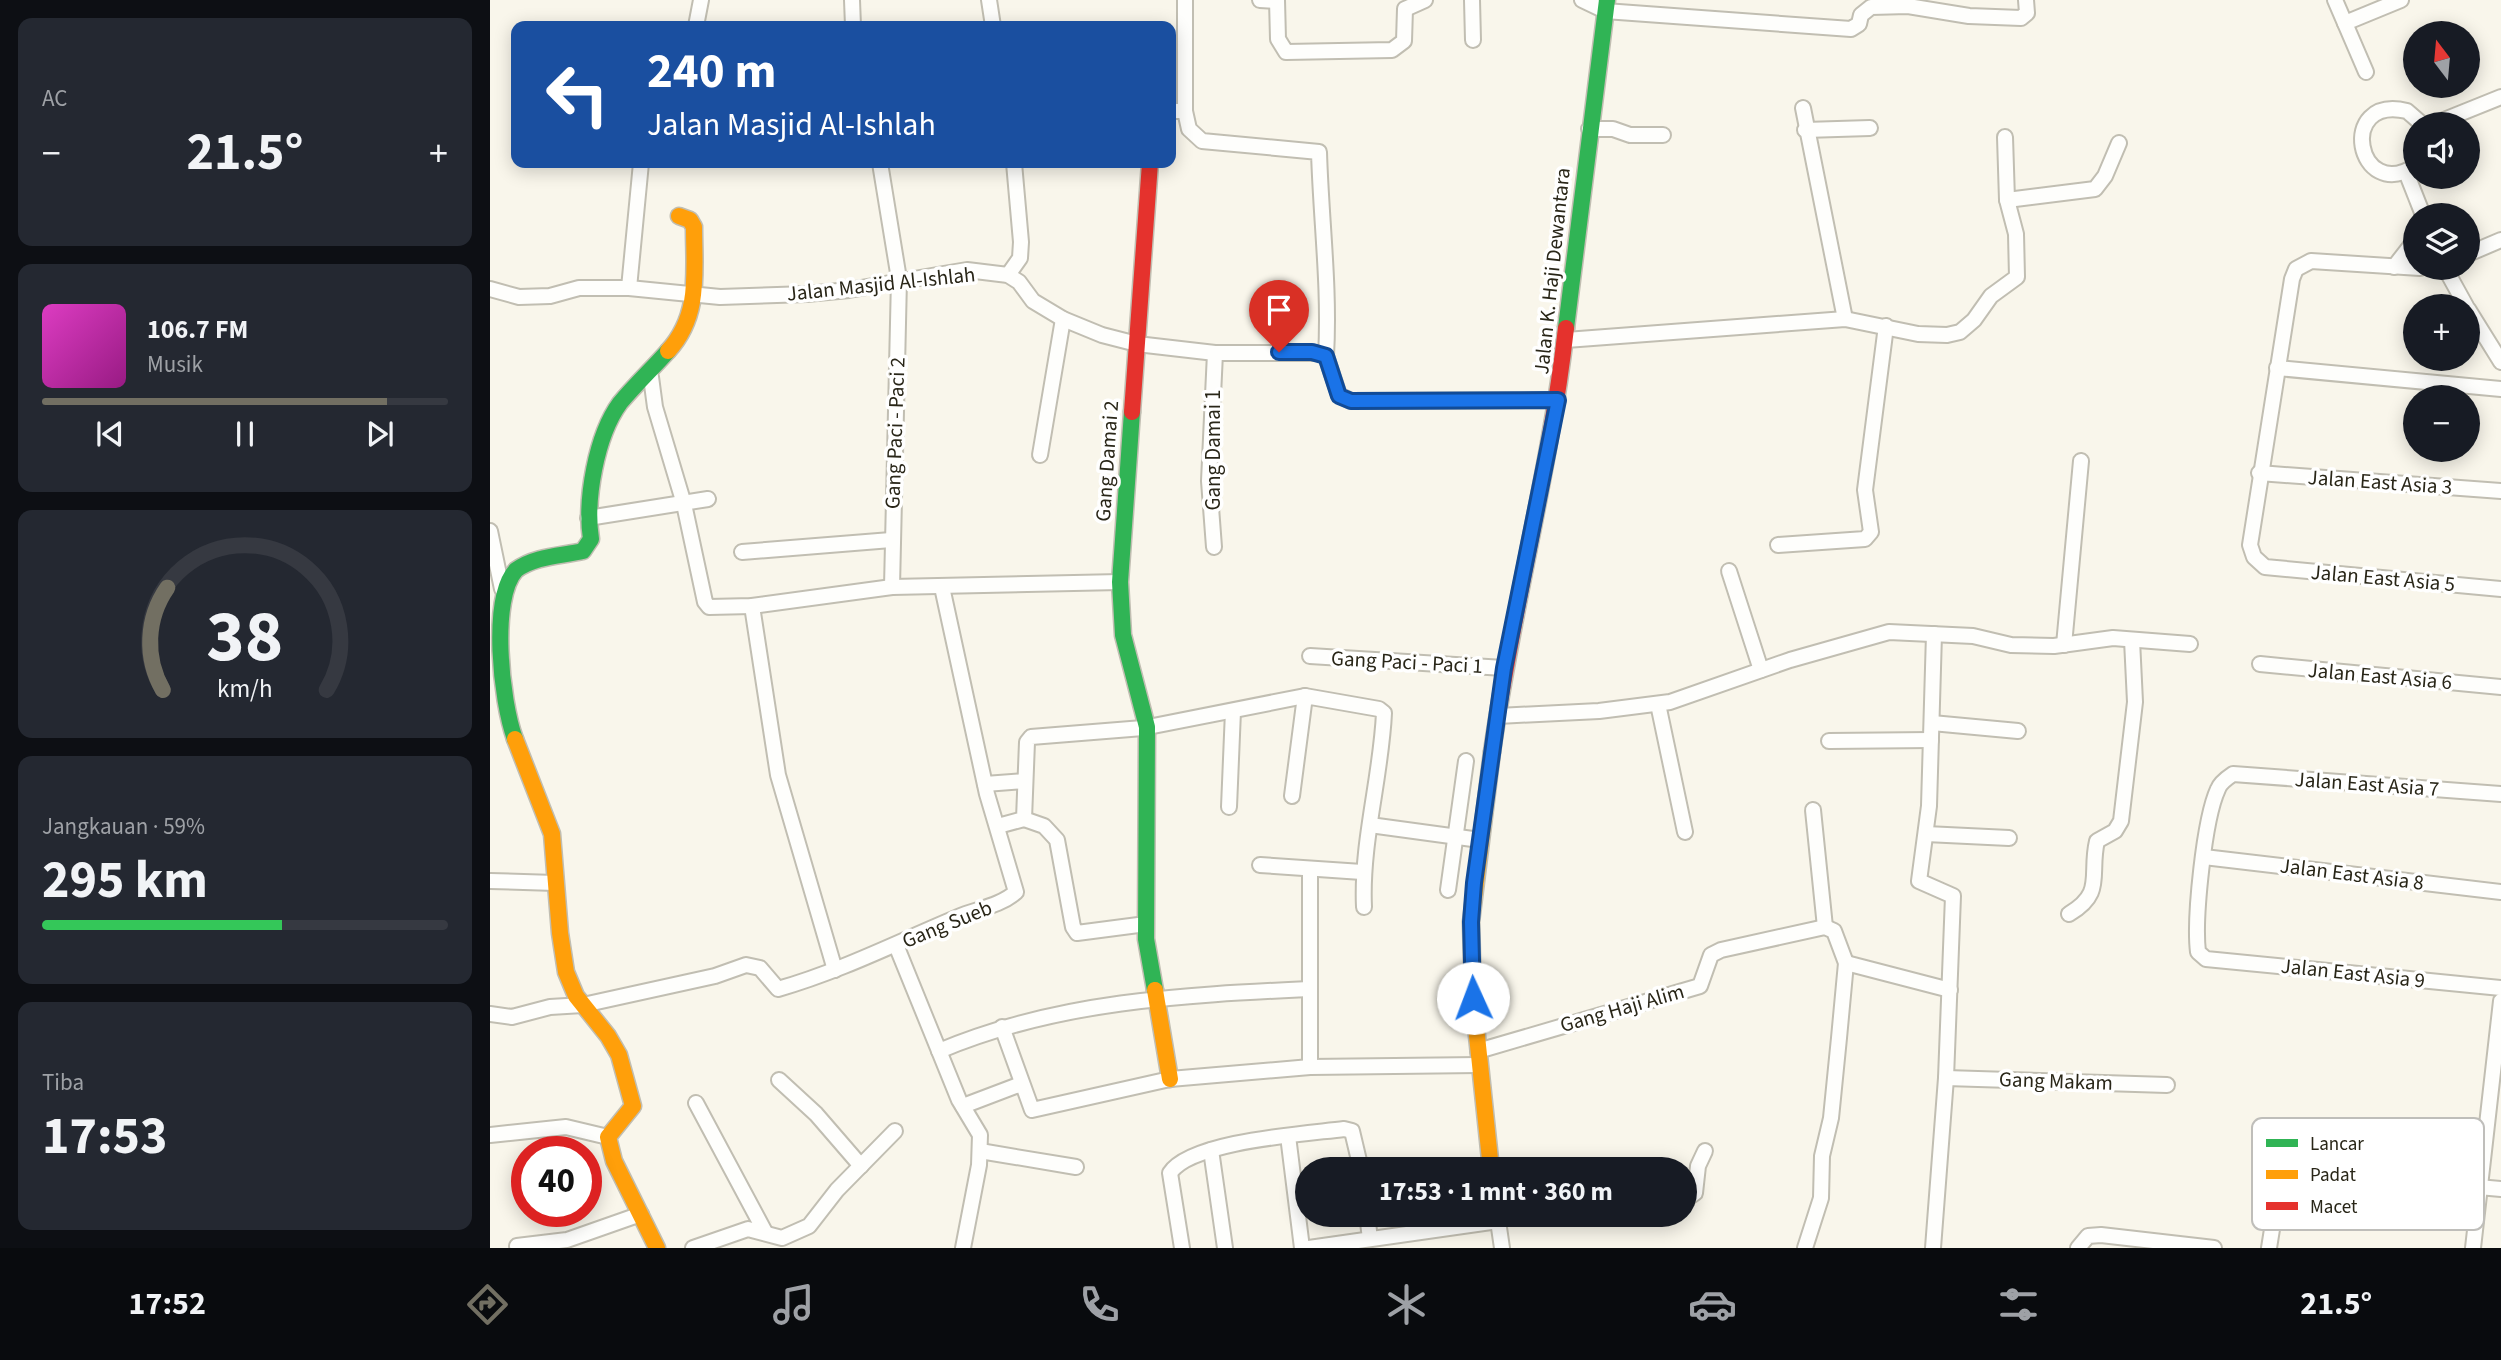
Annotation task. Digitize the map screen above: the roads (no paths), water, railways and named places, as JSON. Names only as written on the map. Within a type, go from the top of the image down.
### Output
[{"type":"street","points":[[697,21],[701,0]]},
{"type":"street","points":[[852,0],[853,21]]},
{"type":"street","points":[[989,0],[992,21]]},
{"type":"street","points":[[1185,0],[1178,111],[1189,129],[1202,141],[1319,152],[1321,225],[1329,307],[1326,356],[1339,396],[1351,401],[1558,400]]},
{"type":"street","points":[[1259,0],[1277,1],[1278,39],[1286,52],[1392,50],[1404,41],[1405,9],[1424,0]]},
{"type":"street","points":[[1472,0],[1473,40]]},
{"type":"street","points":[[1582,0],[1606,6],[1858,21]]},
{"type":"street","points":[[1858,21],[1859,0]]},
{"type":"street","points":[[1858,21],[1871,7],[1908,6],[1969,16],[2021,18],[2027,13],[2026,0]]},
{"type":"street","points":[[2335,0],[2366,72]]},
{"type":"street","points":[[2345,23],[2401,0]]},
{"type":"street","name":"Jalan K. Haji Dewantara","points":[[1490,1157],[1478,1058],[1471,922],[1504,668],[1558,400],[1606,6]]},
{"type":"street","points":[[2464,112],[2501,97]]},
{"type":"street","points":[[1803,108],[1805,130],[1845,319]]},
{"type":"street","points":[[2403,171],[2389,174],[2372,167],[2362,152],[2361,135],[2368,119],[2383,109],[2408,112]]},
{"type":"street","points":[[1805,130],[1870,128]]},
{"type":"street","points":[[1589,129],[1613,129],[1630,135],[1663,135]]},
{"type":"street","points":[[1566,340],[1845,319],[1918,334],[1947,335],[1960,332],[1974,320],[1991,296],[2017,277],[2016,234],[2007,200],[2006,137]]},
{"type":"street","points":[[2007,200],[2095,189],[2105,176],[2119,143]]},
{"type":"street","points":[[629,288],[641,168]]},
{"type":"street","name":"Gang Paci - Paci 2","points":[[881,168],[899,279],[892,587]]},
{"type":"street","points":[[1014,168],[1021,242],[1020,258],[1008,275],[1018,282],[1033,301],[1063,319],[1102,335],[1137,344],[1215,352],[1300,351],[1326,356]]},
{"type":"street","name":"Gang Damai 2","points":[[1150,168],[1120,582],[1123,635],[1147,727],[1146,924],[1170,1079]]},
{"type":"street","points":[[497,594],[512,573],[526,564],[583,551],[591,539],[588,518],[595,465],[619,405],[683,335],[694,295],[694,227],[690,220],[679,216]]},
{"type":"street","points":[[2480,249],[2501,240]]},
{"type":"street","points":[[2394,267],[2403,255]]},
{"type":"street","points":[[2259,473],[2292,279],[2296,269],[2311,261],[2403,267]]},
{"type":"street","name":"Jalan Masjid Al-Ishlah","points":[[490,289],[519,297],[550,296],[579,288],[629,288],[694,295],[817,293],[967,270],[1008,275]]},
{"type":"street","points":[[1040,455],[1063,319]]},
{"type":"street","points":[[1778,545],[1865,540],[1871,532],[1865,490],[1885,326]]},
{"type":"street","points":[[2480,328],[2501,362]]},
{"type":"street","name":"Gang Damai 1","points":[[1214,547],[1209,481],[1215,352]]},
{"type":"street","points":[[2277,368],[2501,389]]},
{"type":"street","points":[[651,377],[655,407],[684,503],[705,602],[709,607],[752,606],[892,587],[1120,582]]},
{"type":"street","points":[[2064,645],[2081,461]]},
{"type":"street","name":"Jalan East Asia 3","points":[[2259,473],[2501,491]]},
{"type":"street","name":"Jalan East Asia 5","points":[[2259,473],[2250,545],[2265,567],[2501,589]]},
{"type":"street","points":[[588,518],[708,499]]},
{"type":"street","points":[[490,531],[497,594],[495,639],[502,695],[526,768],[545,808],[555,856],[556,911],[569,979],[574,994],[616,1050],[632,1099],[633,1107],[608,1138]]},
{"type":"street","points":[[742,552],[891,540]]},
{"type":"street","points":[[1729,571],[1761,670]]},
{"type":"street","name":"Gang Sueb","points":[[583,1005],[715,976],[746,965],[760,968],[778,989],[835,970],[959,916],[1008,900],[1016,892],[985,784],[942,587]]},
{"type":"street","points":[[752,606],[778,775],[835,970]]},
{"type":"street","points":[[1498,716],[1599,711],[1658,704],[1889,632],[1973,636],[2011,645],[2064,645],[2113,638],[2190,644]]},
{"type":"street","points":[[1933,1248],[1946,1078],[1953,896],[1919,881],[1926,834],[1934,634]]},
{"type":"street","points":[[2069,914],[2089,899],[2094,889],[2097,841],[2115,831],[2121,821],[2134,702],[2132,640]]},
{"type":"street","name":"Gang Paci - Paci 1","points":[[1310,656],[1504,668]]},
{"type":"street","name":"Jalan East Asia 6","points":[[2260,664],[2501,687]]},
{"type":"street","points":[[1292,796],[1306,696]]},
{"type":"street","points":[[1024,819],[1027,743],[1031,737],[1147,727],[1306,696],[1379,709],[1384,713],[1362,872],[1364,907]]},
{"type":"street","points":[[1658,704],[1685,831]]},
{"type":"street","points":[[1229,807],[1233,711]]},
{"type":"street","points":[[1932,723],[2018,731]]},
{"type":"street","points":[[1829,741],[1931,740]]},
{"type":"street","points":[[1448,890],[1466,761]]},
{"type":"street","name":"Jalan East Asia 7","points":[[2204,857],[2218,789],[2233,774],[2501,794]]},
{"type":"street","points":[[985,784],[1025,781]]},
{"type":"street","points":[[1805,1248],[1821,1198],[1822,1156],[1831,1118],[1846,962],[1834,931],[1825,927],[1813,810]]},
{"type":"street","points":[[998,826],[1024,819],[1044,826],[1057,840],[1073,927],[1077,933],[1146,924]]},
{"type":"street","points":[[1370,825],[1480,839]]},
{"type":"street","points":[[1926,834],[2010,838]]},
{"type":"street","name":"Jalan East Asia 8","points":[[2204,857],[2501,892]]},
{"type":"street","name":"Jalan East Asia 9","points":[[2204,857],[2196,935],[2198,952],[2206,959],[2501,988]]},
{"type":"street","points":[[1260,865],[1362,872]]},
{"type":"street","points":[[1310,869],[1310,1068]]},
{"type":"street","points":[[490,881],[555,883]]},
{"type":"street","name":"Gang Haji Alim","points":[[1478,1058],[1700,986],[1711,955],[1721,950],[1825,927]]},
{"type":"street","points":[[896,945],[963,1106],[979,1135],[981,1151],[963,1248]]},
{"type":"street","points":[[1846,962],[1950,990]]},
{"type":"street","points":[[939,1051],[1002,1027],[1156,997],[1310,989]]},
{"type":"street","points":[[2484,1158],[2495,1093],[2501,1001]]},
{"type":"street","points":[[490,1014],[512,1017],[550,1007],[583,1005]]},
{"type":"street","points":[[1002,1027],[1030,1107],[1035,1110],[1170,1079],[1478,1058]]},
{"type":"street","name":"Gang Makam","points":[[1946,1078],[2167,1085]]},
{"type":"street","points":[[779,1080],[816,1114],[861,1166]]},
{"type":"street","points":[[963,1106],[1021,1084]]},
{"type":"street","points":[[696,1103],[765,1232]]},
{"type":"street","points":[[490,1135],[566,1127],[608,1138]]},
{"type":"street","points":[[694,1248],[748,1229],[782,1238],[809,1226],[837,1190],[895,1131]]},
{"type":"street","points":[[1182,1248],[1170,1173],[1175,1165],[1216,1147],[1288,1136],[1352,1131],[1358,1157]]},
{"type":"street","points":[[1288,1136],[1302,1248]]},
{"type":"street","points":[[608,1138],[614,1161],[657,1248]]},
{"type":"street","points":[[1211,1150],[1225,1248]]},
{"type":"street","points":[[981,1151],[1076,1167]]},
{"type":"street","points":[[1697,1175],[1705,1151]]},
{"type":"street","points":[[517,1246],[567,1240],[640,1214]]},
{"type":"street","points":[[1369,1227],[1370,1238]]},
{"type":"street","points":[[1309,1248],[1440,1227]]},
{"type":"street","points":[[1498,1227],[1502,1248]]},
{"type":"street","points":[[2269,1248],[2271,1230]]},
{"type":"street","points":[[2473,1248],[2475,1230]]},
{"type":"street","points":[[2078,1248],[2088,1236],[2214,1248]]}]
